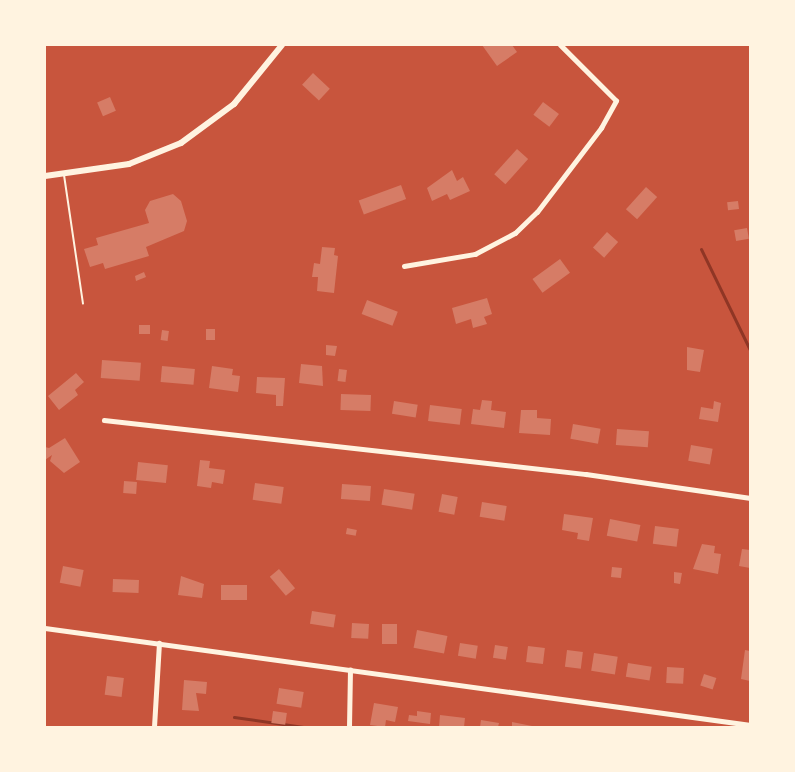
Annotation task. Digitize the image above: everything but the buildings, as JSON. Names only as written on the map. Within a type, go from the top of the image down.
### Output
[{"type":"street","points":[[45,176],[129,164],[181,143],[234,104],[282,45]]},
{"type":"street","points":[[404,266],[475,254],[515,233],[549,197],[601,128],[616,101],[560,45]]},
{"type":"street","points":[[104,420],[586,474],[750,498]]},
{"type":"street","points":[[45,628],[750,725]]},
{"type":"street","points":[[154,727],[159,643]]},
{"type":"street","points":[[349,727],[350,670]]},
{"type":"lane","points":[[64,175],[83,304]]},
{"type":"waterway","points":[[701,249],[750,350]]},
{"type":"waterway","points":[[234,717],[303,727]]}]
